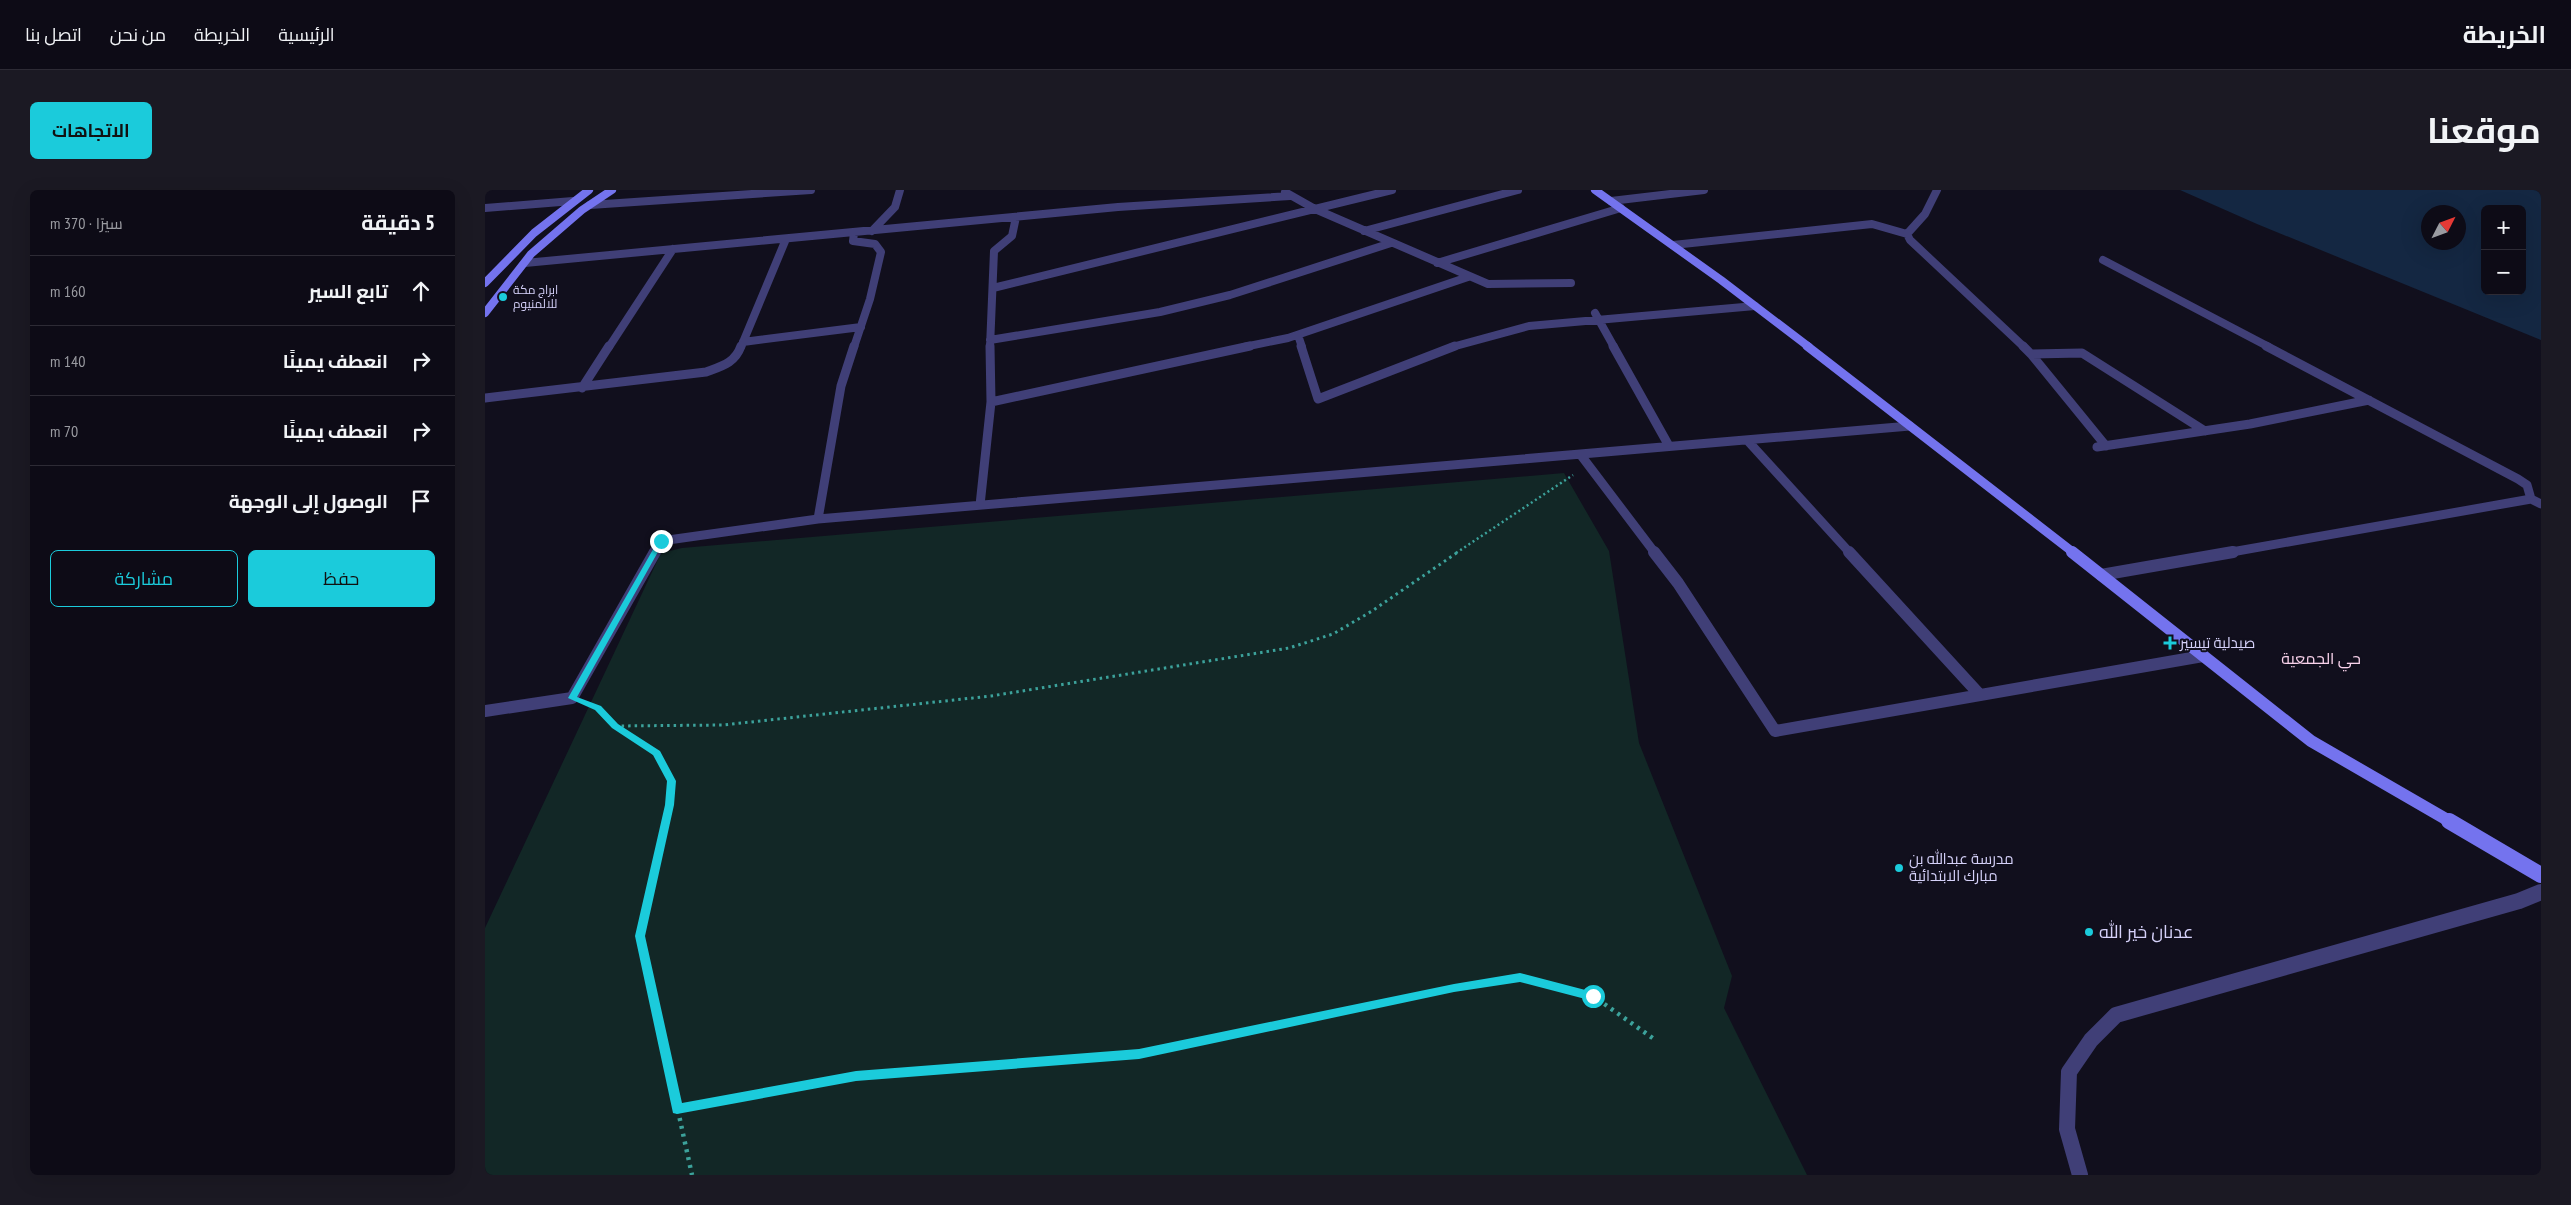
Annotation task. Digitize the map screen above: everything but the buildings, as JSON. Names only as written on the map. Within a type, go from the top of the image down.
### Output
[{"type":"street","points":[[485,283],[505,259],[558,211],[589,190]]},
{"type":"street","points":[[485,313],[531,254],[590,205],[612,190]]},
{"type":"street","points":[[590,205],[811,190]]},
{"type":"street","points":[[872,231],[895,207],[900,190]]},
{"type":"street","points":[[1283,190],[1290,196],[1315,209],[1468,278],[1488,284],[1571,282]]},
{"type":"street","points":[[993,288],[1392,190]]},
{"type":"street","points":[[1364,231],[1518,190]]},
{"type":"street","points":[[1595,190],[1755,306],[1911,426],[2311,741],[2541,875]]},
{"type":"street","points":[[1611,201],[1704,190]]},
{"type":"street","points":[[1907,234],[1918,226],[1930,208],[1937,190]]},
{"type":"street","points":[[525,263],[1118,207],[1290,196]]},
{"type":"street","points":[[485,208],[573,201]]},
{"type":"street","points":[[1437,264],[1621,208]]},
{"type":"street","points":[[979,506],[991,402],[990,340],[994,251],[1013,236],[1016,217]]},
{"type":"street","points":[[1673,245],[1872,224],[1907,234],[1910,240],[2031,354],[2101,446],[2205,431],[2369,400]]},
{"type":"street","points":[[818,520],[841,386],[861,327],[881,252],[875,244],[853,242],[853,233]]},
{"type":"street","points":[[485,398],[706,372],[726,364],[737,357],[786,239]]},
{"type":"street","points":[[990,340],[1160,312],[1230,294],[1391,243]]},
{"type":"street","points":[[582,388],[673,249]]},
{"type":"street","points":[[2101,575],[2536,501],[2527,485],[2518,479],[2103,260]]},
{"type":"street","points":[[991,402],[1298,335],[1468,278]]},
{"type":"street","points":[[485,295],[500,294]]},
{"type":"street","points":[[1298,335],[1318,399],[1461,344],[1529,326],[1597,316],[1755,306]]},
{"type":"street","points":[[1597,316],[1669,446]]},
{"type":"street","points":[[743,342],[861,327]]},
{"type":"street","points":[[2031,354],[2082,353],[2205,431]]},
{"type":"street","points":[[485,710],[572,698],[661,541],[818,520],[1911,426]]},
{"type":"street","points":[[1747,440],[1980,695]]},
{"type":"street","points":[[1580,454],[1678,583],[1775,731],[2203,656]]},
{"type":"street","points":[[2080,1175],[2067,1129],[2069,1072],[2091,1040],[2116,1015],[2519,901],[2541,892]]},
{"type":"path","points":[[615,726],[723,725],[991,696],[1289,648],[1333,634],[1372,611],[1525,505],[1589,466]]},
{"type":"path","points":[[572,698],[598,708],[615,726],[657,753],[671,781],[669,805],[640,936],[692,1175]]},
{"type":"path","points":[[677,1109],[856,1076],[1139,1054],[1454,988],[1520,977],[1593,996],[1654,1039]]},
{"type":"green space","points":[[1564,473],[1609,551],[1639,743],[1732,976],[1724,1008],[1807,1175],[485,1175],[485,928],[661,553],[682,548]]},
{"type":"water","points":[[2180,190],[2541,190],[2541,340],[2257,224]]},
{"type":"place","name":"ابراج مكة للالمنيوم","points":[[503,297]]},
{"type":"place","name":"صيدلية تيسير","points":[[2170,643]]},
{"type":"place","name":"مدرسة عبدالله بن مبارك الابتدائية","points":[[1899,868]]},
{"type":"place","name":"عدنان خير الله","points":[[2089,932]]},
{"type":"district","name":"حي الجمعية","points":[[2321,658]]},
{"type":"route","points":[[661,541],[572,698],[598,708],[615,726],[657,753],[671,781],[669,805],[640,936],[677,1109],[856,1076],[1139,1054],[1454,988],[1520,977],[1593,996]]}]
